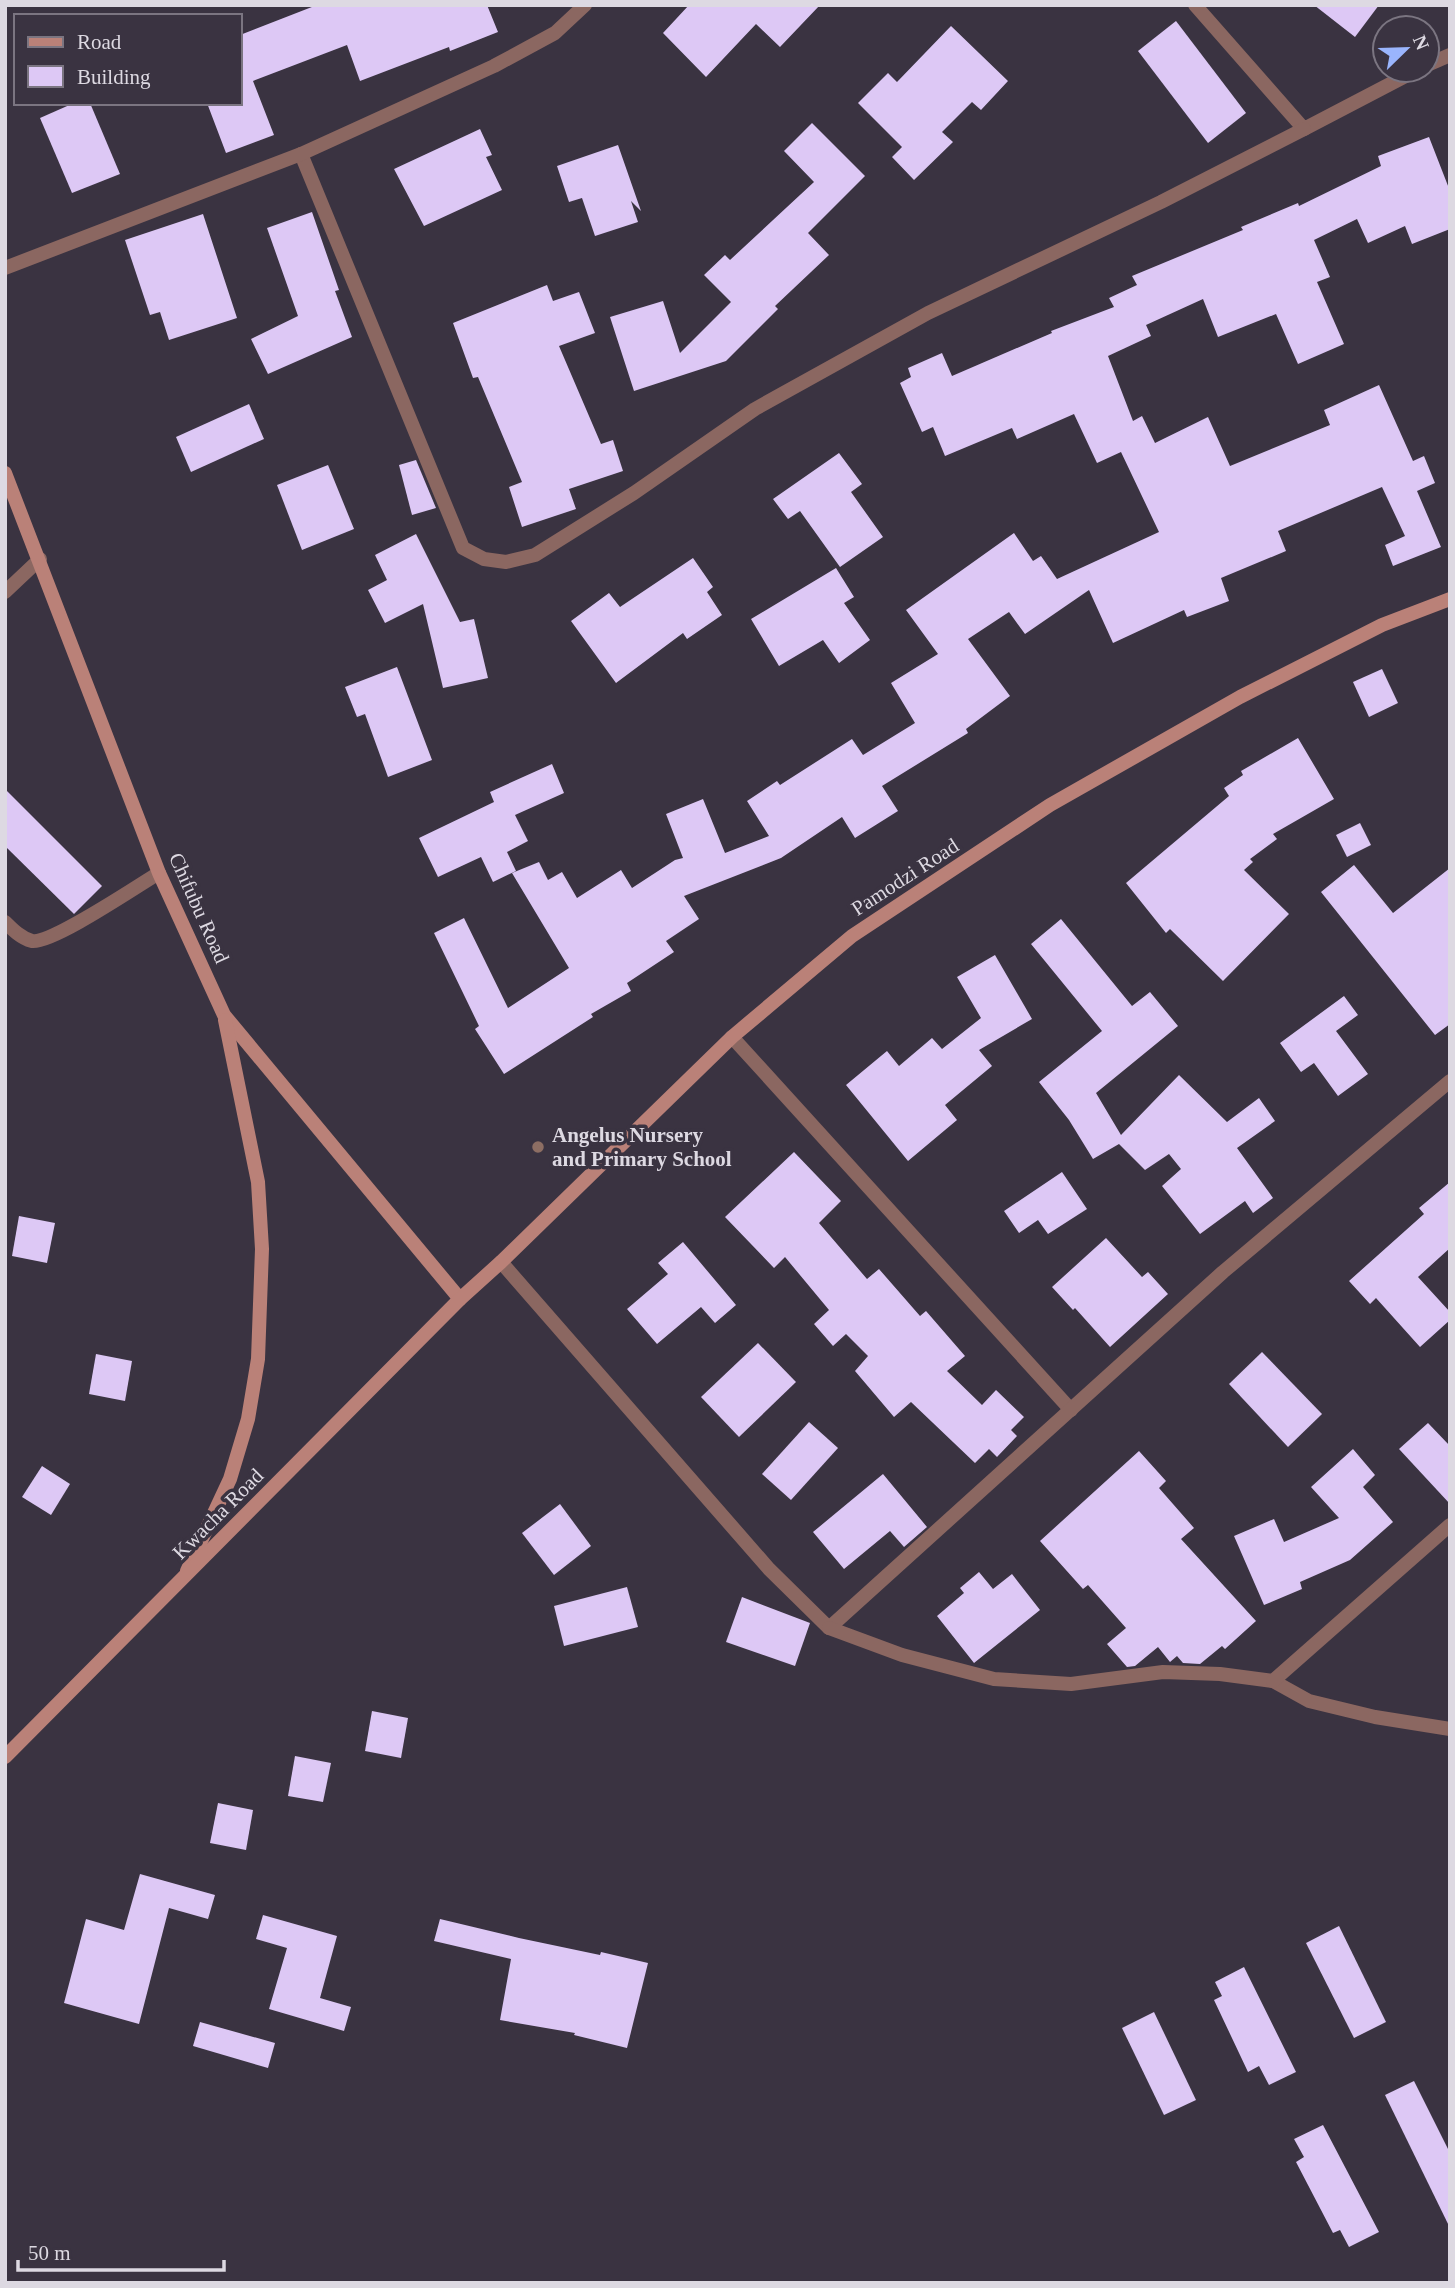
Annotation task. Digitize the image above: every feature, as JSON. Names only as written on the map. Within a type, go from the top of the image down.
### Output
[{"type":"main road","name":"Chifubu Road","points":[[5,473],[159,873],[224,1016],[460,1298]]},
{"type":"main road","name":"Pamodzi Road","points":[[460,1298],[501,1262],[732,1037],[852,936],[1050,805],[1240,697],[1382,625],[1450,599]]},
{"type":"main road","points":[[182,1581],[230,1479],[248,1419],[258,1359],[262,1249],[258,1182],[224,1016]]},
{"type":"main road","name":"Kwacha Road","points":[[5,1757],[460,1298]]},
{"type":"street","points":[[5,268],[301,154],[495,66],[555,33],[585,5]]},
{"type":"street","points":[[1195,5],[1304,129]]},
{"type":"street","points":[[301,154],[463,548],[484,559],[506,562],[535,555],[634,493],[755,409],[928,313],[1161,202],[1390,84]]},
{"type":"street","points":[[5,592],[40,559]]},
{"type":"street","points":[[5,922],[17,934],[34,941],[56,935],[159,873]]},
{"type":"street","points":[[732,1037],[1070,1410]]},
{"type":"street","points":[[830,1628],[1223,1272],[1450,1081]]},
{"type":"street","points":[[501,1262],[769,1569],[830,1628],[902,1655],[994,1679],[1071,1684],[1163,1672],[1220,1674],[1273,1681],[1309,1701],[1375,1717],[1450,1729]]},
{"type":"street","points":[[1273,1681],[1450,1525]]},
{"type":"building","points":[[317,5],[487,5],[498,32],[450,51],[449,47],[360,81],[347,45],[253,81],[274,135],[226,153],[208,105],[242,105],[242,34]]},
{"type":"building","points":[[689,5],[820,5],[780,47],[756,24],[706,77],[663,33]]},
{"type":"building","points":[[1314,5],[1379,5],[1355,37]]},
{"type":"building","points":[[1176,21],[1246,113],[1208,143],[1138,51]]},
{"type":"building","points":[[951,26],[1008,81],[981,110],[972,102],[942,132],[953,142],[914,180],[892,157],[902,147],[858,103],[888,73],[897,82]]},
{"type":"building","points":[[69,105],[91,105],[120,174],[72,193],[40,118]]},
{"type":"building","points":[[812,123],[865,176],[808,233],[829,255],[775,306],[778,309],[726,361],[634,391],[610,317],[663,301],[680,353],[731,302],[704,275],[725,255],[730,260],[814,182],[784,151]]},
{"type":"building","points":[[480,129],[492,155],[486,157],[502,190],[424,226],[394,169]]},
{"type":"building","points":[[1429,137],[1450,191],[1450,229],[1412,244],[1405,226],[1368,243],[1357,219],[1314,240],[1330,277],[1317,282],[1344,344],[1298,364],[1276,314],[1218,337],[1203,299],[1146,325],[1151,336],[1108,356],[1133,421],[1142,416],[1155,443],[1208,417],[1230,466],[1330,425],[1324,410],[1379,385],[1413,461],[1424,456],[1435,483],[1417,491],[1441,547],[1393,566],[1385,545],[1405,536],[1382,487],[1278,531],[1286,551],[1221,578],[1229,601],[1187,617],[1184,610],[1113,643],[1089,590],[1025,634],[1009,612],[968,639],[1010,696],[966,729],[968,733],[882,786],[898,811],[855,838],[842,817],[781,858],[684,896],[699,919],[666,941],[674,952],[627,983],[631,991],[591,1014],[593,1017],[504,1074],[475,1029],[479,1026],[434,933],[464,918],[508,1008],[569,968],[512,873],[539,862],[548,880],[562,872],[577,898],[621,870],[632,888],[675,860],[683,858],[666,814],[703,799],[725,853],[769,836],[747,801],[777,781],[780,785],[852,739],[863,755],[915,723],[891,683],[938,654],[906,610],[1014,533],[1033,561],[1041,556],[1057,579],[1159,532],[1121,452],[1097,463],[1074,414],[1017,439],[1012,428],[945,456],[933,427],[922,432],[900,383],[911,377],[908,368],[942,353],[952,376],[1052,333],[1051,331],[1114,307],[1109,298],[1137,285],[1132,276],[1243,230],[1241,227],[1298,203],[1299,206],[1381,166],[1378,156]]},
{"type":"building","points":[[618,145],[641,211],[631,201],[638,222],[595,236],[582,198],[569,202],[557,166]]},
{"type":"building","points":[[312,212],[339,290],[335,291],[352,337],[268,374],[251,339],[298,316],[267,228]]},
{"type":"building","points":[[203,214],[237,318],[169,340],[160,312],[150,315],[125,240]]},
{"type":"building","points":[[547,285],[553,301],[579,292],[595,333],[559,346],[601,444],[613,440],[623,471],[569,489],[576,509],[522,527],[509,487],[522,482],[478,377],[473,378],[453,323]]},
{"type":"building","points":[[249,404],[264,439],[191,472],[176,437]]},
{"type":"building","points":[[839,453],[862,484],[851,492],[883,537],[840,567],[800,511],[788,519],[773,499]]},
{"type":"building","points":[[416,460],[436,508],[412,515],[399,465]]},
{"type":"building","points":[[328,465],[354,529],[302,550],[277,485]]},
{"type":"building","points":[[416,534],[460,622],[474,619],[488,678],[443,688],[423,604],[385,623],[368,590],[387,580],[375,555]]},
{"type":"building","points":[[693,558],[713,587],[707,592],[722,615],[687,639],[683,633],[616,683],[571,621],[609,593],[620,607]]},
{"type":"building","points":[[836,568],[854,597],[844,603],[870,640],[839,663],[823,640],[779,666],[751,619]]},
{"type":"building","points":[[397,667],[432,760],[388,777],[365,714],[357,717],[345,687]]},
{"type":"building","points":[[1382,669],[1398,703],[1369,717],[1353,682]]},
{"type":"building","points":[[1298,738],[1334,799],[1273,834],[1277,839],[1250,859],[1253,862],[1244,870],[1289,914],[1223,981],[1170,929],[1166,933],[1126,883],[1229,796],[1224,788],[1243,775],[1241,771]]},
{"type":"building","points":[[552,764],[564,793],[515,815],[528,841],[507,852],[516,871],[493,882],[481,857],[438,877],[419,838],[494,802],[490,792]]},
{"type":"building","points":[[5,789],[102,886],[74,914],[5,846]]},
{"type":"building","points":[[1360,823],[1371,845],[1347,857],[1336,835]]},
{"type":"building","points":[[1354,865],[1393,913],[1450,868],[1450,1024],[1435,1035],[1321,892]]},
{"type":"building","points":[[1061,919],[1132,1006],[1150,992],[1178,1026],[1096,1093],[1121,1135],[1179,1075],[1227,1122],[1259,1098],[1275,1121],[1237,1148],[1273,1198],[1253,1213],[1245,1201],[1200,1234],[1162,1186],[1181,1169],[1169,1154],[1145,1170],[1119,1144],[1093,1159],[1069,1120],[1039,1082],[1102,1031],[1031,944]]},
{"type":"building","points":[[995,955],[1032,1019],[979,1050],[992,1066],[945,1105],[957,1120],[908,1161],[846,1085],[887,1051],[899,1066],[932,1038],[942,1049],[981,1018],[957,977]]},
{"type":"building","points":[[1344,996],[1358,1015],[1336,1031],[1368,1074],[1338,1096],[1314,1063],[1301,1072],[1280,1043]]},
{"type":"building","points":[[794,1152],[841,1201],[819,1223],[867,1279],[879,1269],[920,1316],[926,1311],[965,1356],[947,1371],[982,1405],[996,1390],[1024,1417],[1011,1430],[1017,1436],[997,1457],[989,1449],[975,1463],[911,1402],[894,1417],[855,1371],[868,1356],[846,1334],[833,1346],[814,1324],[829,1310],[785,1257],[774,1268],[725,1217]]},
{"type":"building","points":[[1062,1172],[1087,1209],[1048,1234],[1038,1220],[1019,1233],[1004,1211]]},
{"type":"building","points":[[1450,1182],[1450,1248],[1418,1277],[1450,1312],[1450,1320],[1420,1347],[1376,1298],[1370,1304],[1349,1281],[1424,1214],[1419,1208]]},
{"type":"building","points":[[19,1216],[55,1223],[47,1263],[12,1256]]},
{"type":"building","points":[[1106,1238],[1142,1277],[1148,1272],[1168,1294],[1110,1347],[1052,1287]]},
{"type":"building","points":[[683,1242],[736,1305],[715,1323],[701,1307],[657,1344],[627,1309],[668,1274],[658,1263]]},
{"type":"building","points":[[758,1343],[796,1382],[739,1437],[701,1397]]},
{"type":"building","points":[[1262,1352],[1322,1414],[1288,1447],[1229,1384]]},
{"type":"building","points":[[96,1354],[132,1361],[125,1401],[89,1394]]},
{"type":"building","points":[[809,1422],[838,1448],[791,1500],[762,1474]]},
{"type":"building","points":[[1428,1423],[1450,1446],[1450,1504],[1399,1449]]},
{"type":"building","points":[[1353,1449],[1375,1475],[1363,1487],[1393,1522],[1350,1560],[1300,1582],[1302,1589],[1264,1605],[1234,1536],[1274,1519],[1284,1542],[1339,1518],[1311,1487]]},
{"type":"building","points":[[1139,1451],[1166,1481],[1159,1488],[1194,1528],[1181,1539],[1256,1621],[1225,1649],[1222,1646],[1200,1664],[1183,1663],[1177,1656],[1170,1662],[1158,1647],[1135,1666],[1127,1667],[1107,1644],[1126,1628],[1088,1585],[1083,1589],[1040,1541]]},
{"type":"building","points":[[42,1466],[70,1484],[51,1515],[22,1497]]},
{"type":"building","points":[[883,1474],[927,1527],[904,1547],[890,1531],[844,1569],[813,1532]]},
{"type":"building","points":[[560,1504],[591,1546],[554,1575],[522,1533]]},
{"type":"building","points":[[979,1572],[993,1589],[1012,1574],[1040,1610],[974,1663],[937,1616],[964,1593],[960,1588]]},
{"type":"building","points":[[627,1587],[638,1627],[564,1646],[554,1606]]},
{"type":"building","points":[[742,1597],[810,1623],[795,1666],[726,1642]]},
{"type":"building","points":[[372,1711],[408,1718],[401,1758],[365,1751]]},
{"type":"building","points":[[295,1756],[331,1763],[323,1802],[288,1796]]},
{"type":"building","points":[[218,1803],[253,1810],[246,1850],[210,1843]]},
{"type":"building","points":[[140,1874],[215,1895],[208,1919],[169,1908],[139,2024],[64,2003],[86,1919],[124,1930]]},
{"type":"building","points":[[263,1915],[337,1936],[320,1998],[351,2007],[344,2031],[269,2009],[287,1948],[256,1939]]},
{"type":"building","points":[[440,1919],[519,1938],[648,1963],[627,2048],[574,2035],[575,2033],[500,2020],[511,1959],[434,1941]]},
{"type":"building","points":[[1339,1926],[1386,2022],[1354,2038],[1306,1943]]},
{"type":"building","points":[[1244,1967],[1296,2072],[1269,2085],[1259,2066],[1248,2072],[1214,2000],[1222,1996],[1215,1982]]},
{"type":"building","points":[[1154,2012],[1196,2100],[1164,2115],[1122,2028]]},
{"type":"building","points":[[200,2022],[275,2043],[268,2068],[193,2046]]},
{"type":"building","points":[[1414,2081],[1450,2153],[1450,2228],[1385,2095]]},
{"type":"building","points":[[1323,2125],[1379,2232],[1349,2247],[1340,2230],[1333,2233],[1296,2162],[1304,2157],[1294,2139]]},
{"type":"place","name":"Angelus Nursery and Primary School","points":[[538,1147]]}]
